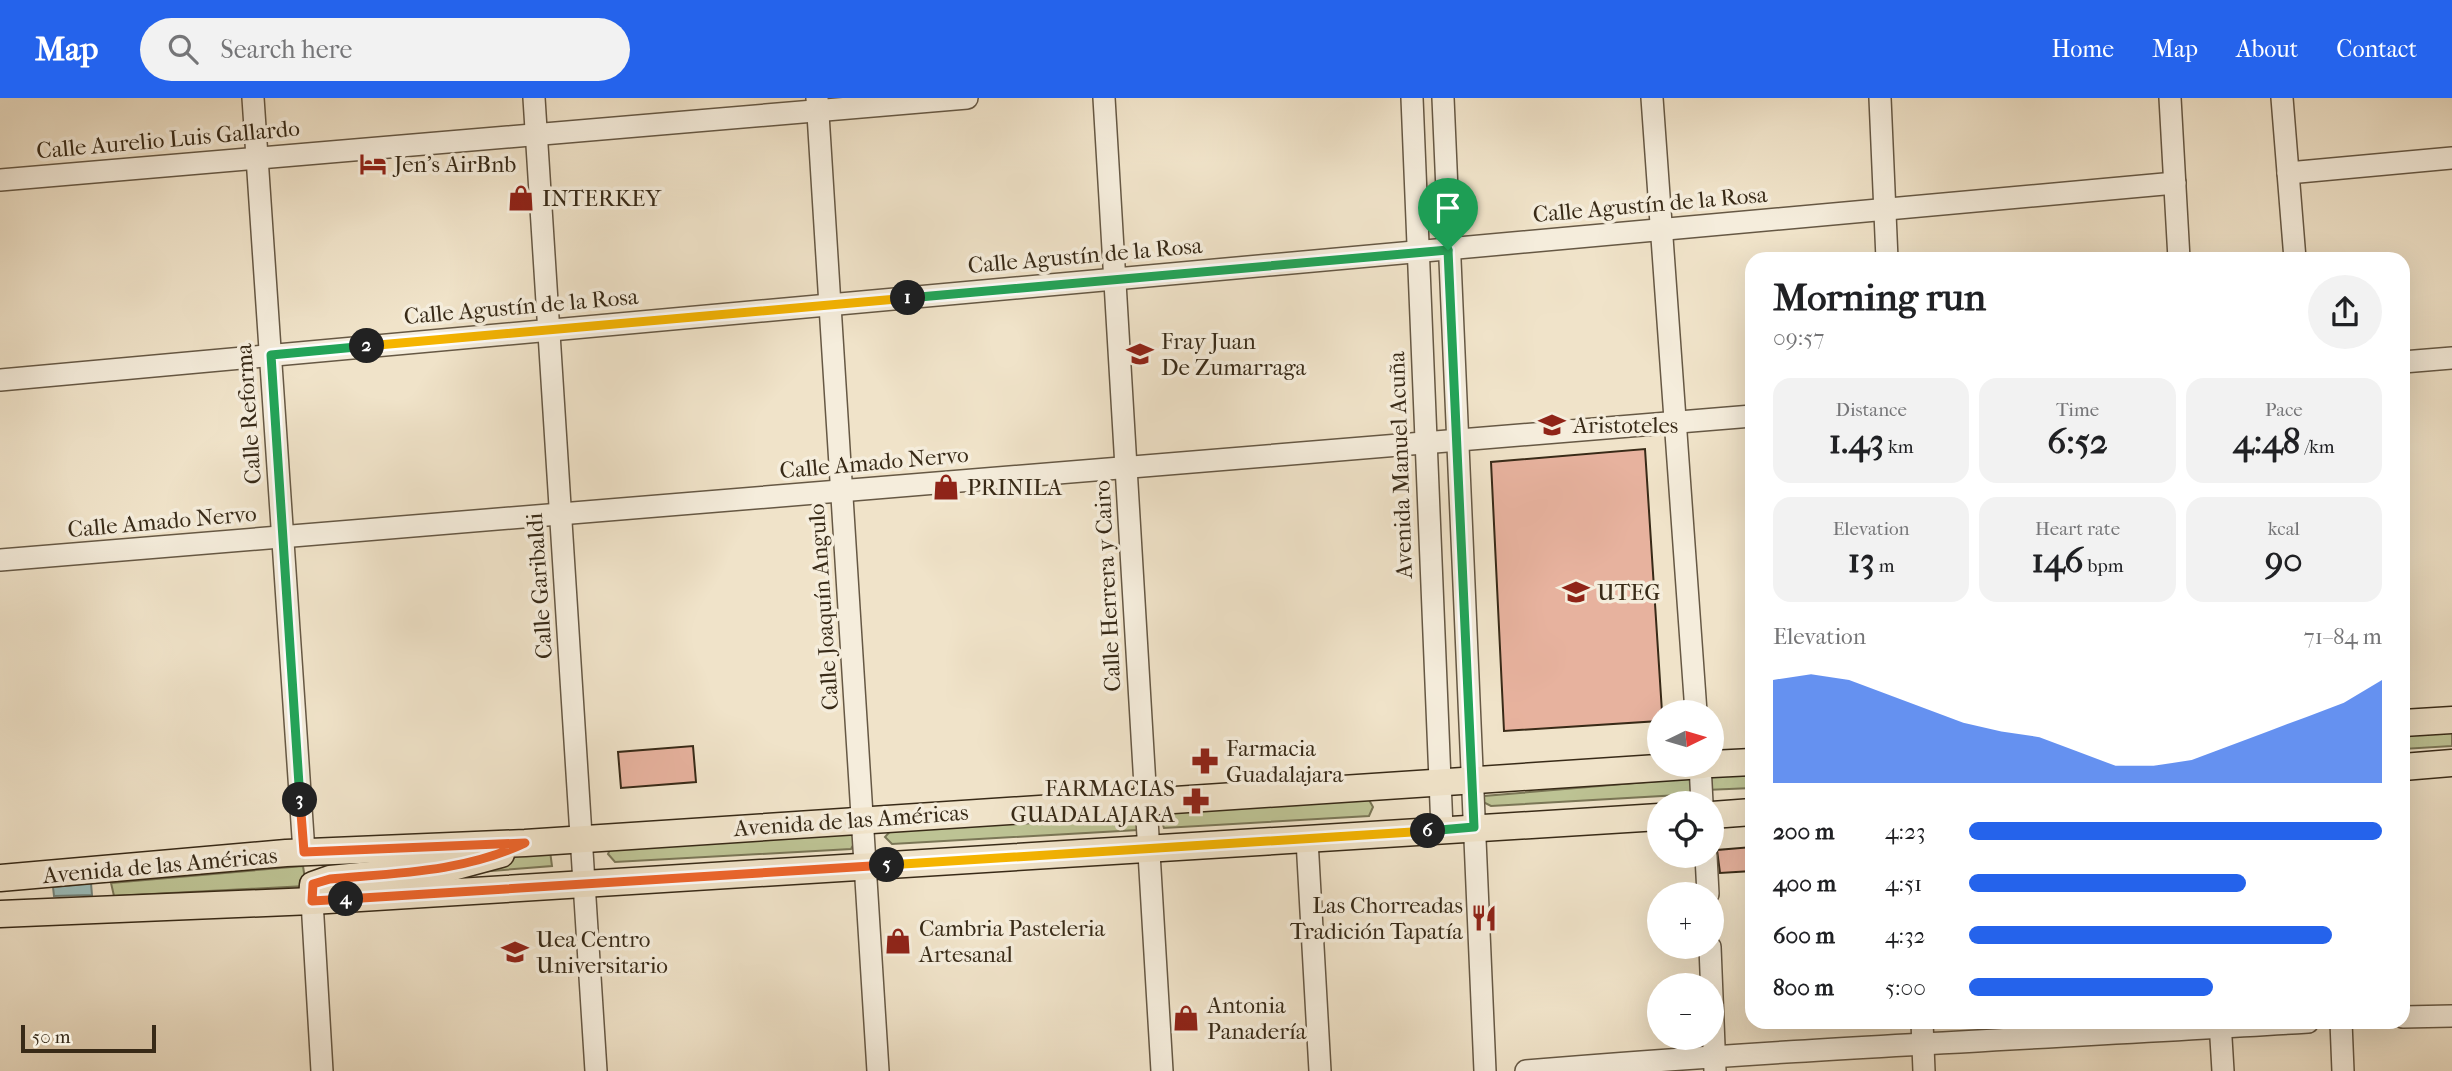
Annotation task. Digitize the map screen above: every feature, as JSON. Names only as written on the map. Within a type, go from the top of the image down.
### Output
[{"type":"main road","points":[[2410,723],[2452,720]]},
{"type":"main road","points":[[1724,763],[1745,762]]},
{"type":"main road","points":[[2410,766],[2452,763]]},
{"type":"main road","name":"Avenida de las Américas","points":[[0,878],[304,852],[525,843],[1647,768]]},
{"type":"main road","points":[[1724,814],[1745,813]]},
{"type":"main road","name":"Avenida de las Américas","points":[[0,914],[312,901],[1647,818]]},
{"type":"main road","points":[[312,901],[313,884],[330,879],[453,867],[495,858],[525,843]]},
{"type":"street","name":"Calle Reforma","points":[[253,98],[304,852]]},
{"type":"street","name":"Calle Garibaldi","points":[[534,98],[596,1071]]},
{"type":"street","name":"Calle Aurelio Luis Gallardo","points":[[0,180],[536,134],[818,104],[967,98]]},
{"type":"street","name":"Calle Herrera y Cairo","points":[[1104,98],[1162,1071]]},
{"type":"street","name":"Avenida Manuel Acuña","points":[[1412,98],[1442,830]]},
{"type":"street","points":[[1443,98],[1485,1071]]},
{"type":"street","points":[[1652,98],[1695,700]]},
{"type":"street","points":[[1880,98],[1888,252]]},
{"type":"street","points":[[2170,98],[2179,252]]},
{"type":"street","points":[[2282,98],[2294,252]]},
{"type":"street","name":"Calle Joaquín Angulo","points":[[818,104],[878,1071]]},
{"type":"street","points":[[2288,173],[2452,158]]},
{"type":"street","name":"Calle Agustín de la Rosa","points":[[0,380],[2175,183]]},
{"type":"street","points":[[2410,361],[2452,358]]},
{"type":"street","name":"Calle Amado Nervo","points":[[0,560],[1745,417]]},
{"type":"street","points":[[1307,840],[1320,1071]]},
{"type":"street","points":[[312,901],[322,1071]]},
{"type":"street","points":[[1711,959],[1715,1063]]},
{"type":"street","points":[[2410,1017],[2452,1016]]},
{"type":"street","points":[[1922,1029],[1924,1071]]},
{"type":"street","points":[[1526,1071],[1715,1063],[2163,1029]]},
{"type":"street","points":[[2220,1029],[2222,1071]]},
{"type":"street","points":[[2341,1029],[2343,1071]]},
{"type":"green space","points":[[2452,727],[2452,746],[2410,749],[2410,730]]},
{"type":"green space","points":[[1745,771],[1745,788],[1706,790],[1706,777],[1724,777],[1724,773]]},
{"type":"green space","points":[[1693,778],[1695,791],[1647,791],[1647,797],[1491,806],[1483,802],[1484,796]]},
{"type":"green space","points":[[1368,798],[1373,807],[1369,816],[1164,828],[1161,819],[1164,811]]},
{"type":"green space","points":[[1135,813],[1142,822],[1138,830],[892,844],[885,837],[893,828]]},
{"type":"green space","points":[[849,832],[856,840],[851,849],[615,862],[608,854],[612,845]]},
{"type":"green space","points":[[550,851],[552,866],[380,880],[505,856]]},
{"type":"green space","points":[[303,866],[306,886],[114,896],[111,883]]},
{"type":"water","points":[[91,883],[92,895],[54,896],[53,887]]},
{"type":"building","name":"UTEG","points":[[1645,449],[1661,700],[1647,700],[1647,722],[1504,731],[1491,462]]},
{"type":"building","points":[[693,746],[696,782],[621,788],[618,752]]},
{"type":"building","points":[[1745,848],[1745,871],[1720,873],[1719,868],[1724,868],[1724,849]]},
{"type":"place","name":"Jen's AirBnb","points":[[373,164]]},
{"type":"place","name":"INTERKEY","points":[[521,198]]},
{"type":"place","name":"Fray Juan De Zumarraga","points":[[1140,354]]},
{"type":"place","name":"Aristoteles","points":[[1552,425]]},
{"type":"place","name":"PRINILA","points":[[946,487]]},
{"type":"place","name":"UTEG","points":[[1576,592]]},
{"type":"place","name":"Farmacia Guadalajara","points":[[1205,761]]},
{"type":"place","name":"FARMACIAS GUADALAJARA","points":[[1196,801]]},
{"type":"place","name":"Las Chorreadas Tradición Tapatía","points":[[1484,918]]},
{"type":"place","name":"Cambria Pasteleria Artesanal","points":[[898,941]]},
{"type":"place","name":"Uea Centro Universitario","points":[[515,952]]},
{"type":"place","name":"Antonia Panadería","points":[[1186,1018]]},
{"type":"route","points":[[1448,250],[1474,827],[1307,840],[312,901],[313,884],[330,879],[453,867],[495,858],[525,843],[304,852],[271,355],[1448,250]]}]
